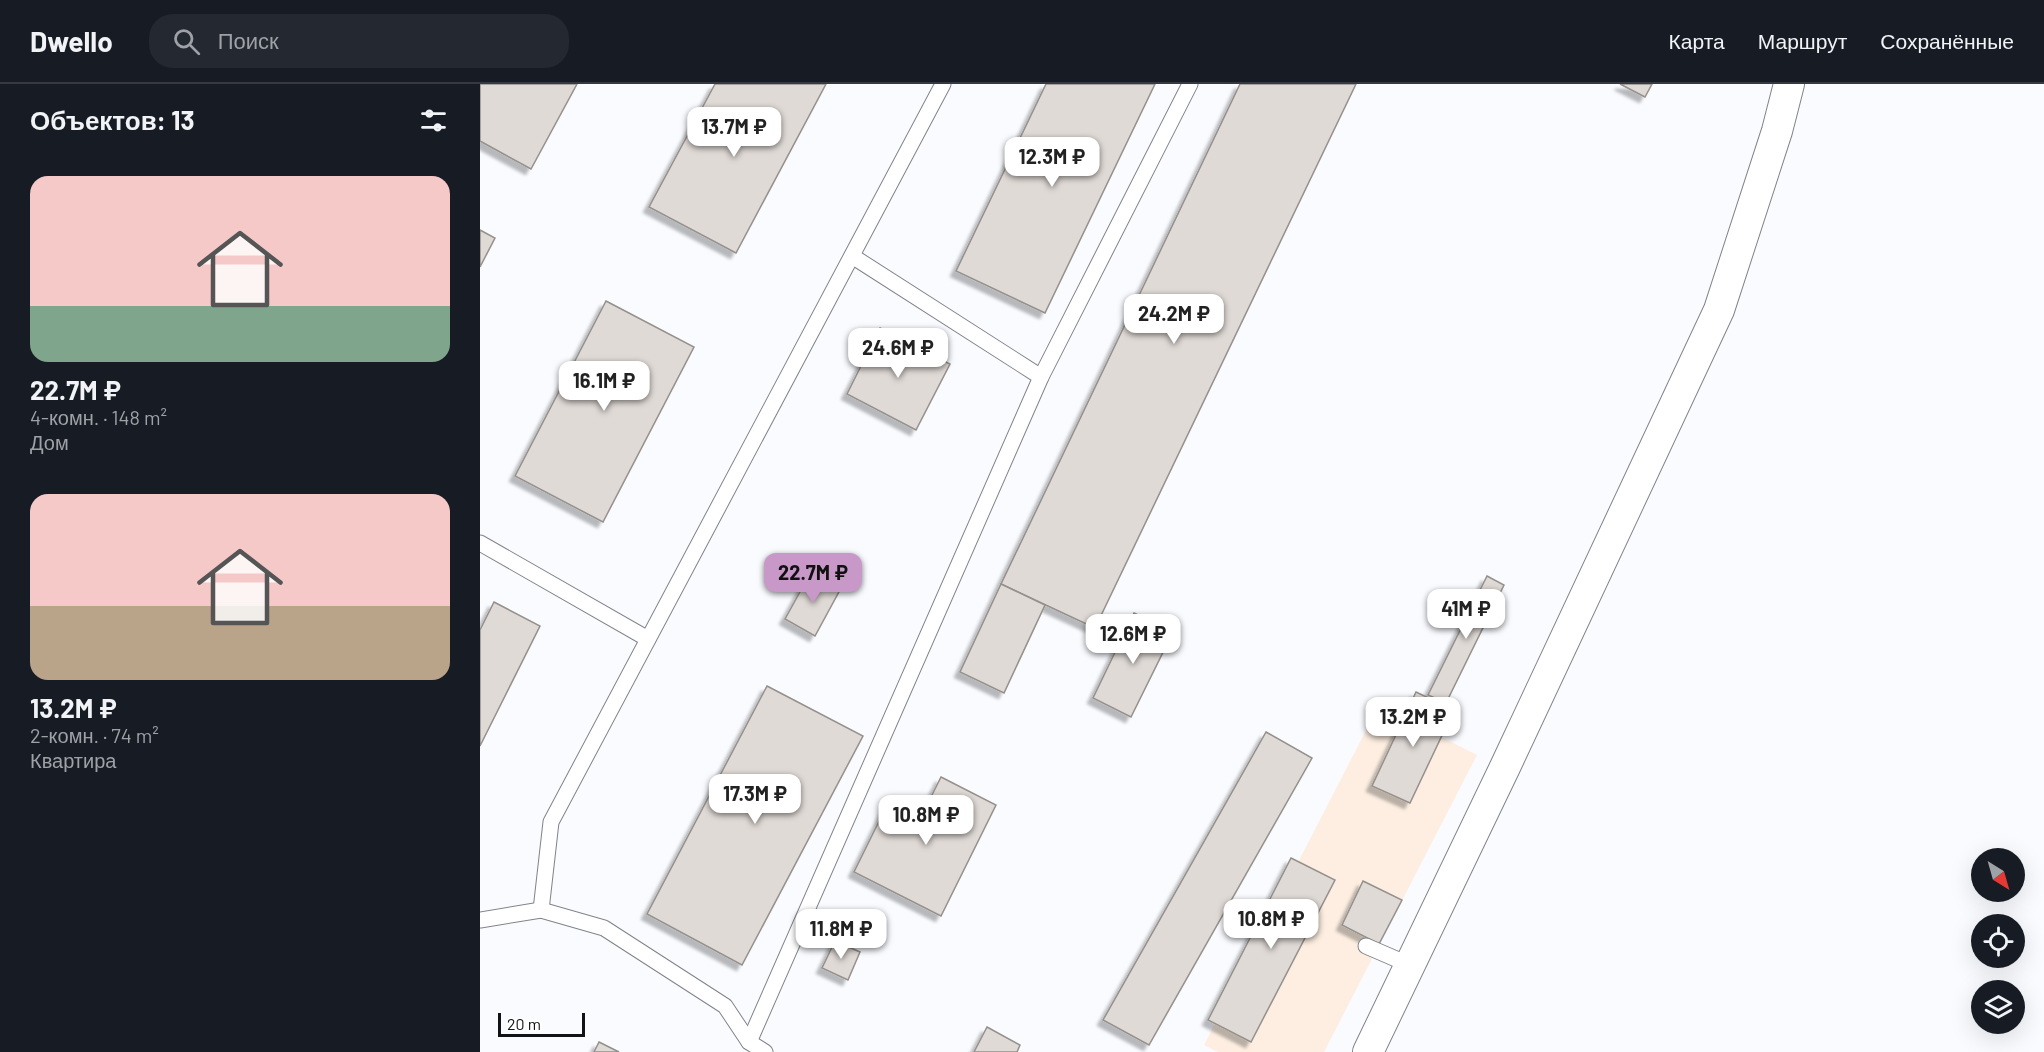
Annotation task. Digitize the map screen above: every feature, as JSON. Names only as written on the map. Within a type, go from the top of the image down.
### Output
[{"type":"street","points":[[1368,1052],[1719,310],[1777,131],[1789,84]]},
{"type":"lane","points":[[541,910],[552,822],[943,84]]},
{"type":"lane","points":[[748,1042],[1041,377],[1190,84]]},
{"type":"lane","points":[[852,256],[1041,377]]},
{"type":"lane","points":[[480,543],[648,639]]},
{"type":"lane","points":[[480,920],[541,910],[604,928],[725,1006],[748,1042],[765,1052]]},
{"type":"lane","points":[[1366,946],[1410,965]]},
{"type":"shaded area","points":[[1379,705],[1477,755],[1324,1052],[1218,1052],[1204,1045]]},
{"type":"building","points":[[480,84],[577,84],[531,169],[480,141]]},
{"type":"building","points":[[715,84],[826,84],[736,253],[649,207]]},
{"type":"building","points":[[1046,84],[1155,84],[1045,313],[956,271]]},
{"type":"building","points":[[1240,84],[1356,84],[1095,628],[1001,584]]},
{"type":"building","points":[[1620,84],[1652,84],[1645,97]]},
{"type":"building","points":[[480,230],[495,238],[480,267]]},
{"type":"building","points":[[606,301],[694,347],[603,522],[515,476]]},
{"type":"building","points":[[880,328],[950,364],[916,430],[847,394]]},
{"type":"building","points":[[811,572],[841,588],[815,636],[785,619]]},
{"type":"building","points":[[1487,576],[1504,585],[1446,703],[1428,695]]},
{"type":"building","points":[[1001,584],[1045,605],[1004,693],[960,672]]},
{"type":"building","points":[[494,602],[540,626],[480,746],[480,630]]},
{"type":"building","points":[[1134,613],[1173,632],[1131,717],[1093,698]]},
{"type":"building","points":[[767,686],[863,736],[742,965],[647,914]]},
{"type":"building","points":[[1416,692],[1454,710],[1410,803],[1372,786]]},
{"type":"building","points":[[1266,732],[1312,758],[1149,1045],[1103,1020]]},
{"type":"building","points":[[941,777],[996,805],[941,916],[854,872],[890,799],[922,815]]},
{"type":"building","points":[[1291,858],[1335,880],[1251,1042],[1208,1020]]},
{"type":"building","points":[[1363,881],[1402,900],[1379,944],[1342,925]]},
{"type":"building","points":[[835,941],[860,952],[848,980],[822,968]]},
{"type":"building","points":[[987,1027],[1020,1045],[1017,1052],[974,1052]]},
{"type":"building","points":[[599,1042],[619,1052],[594,1052]]}]
